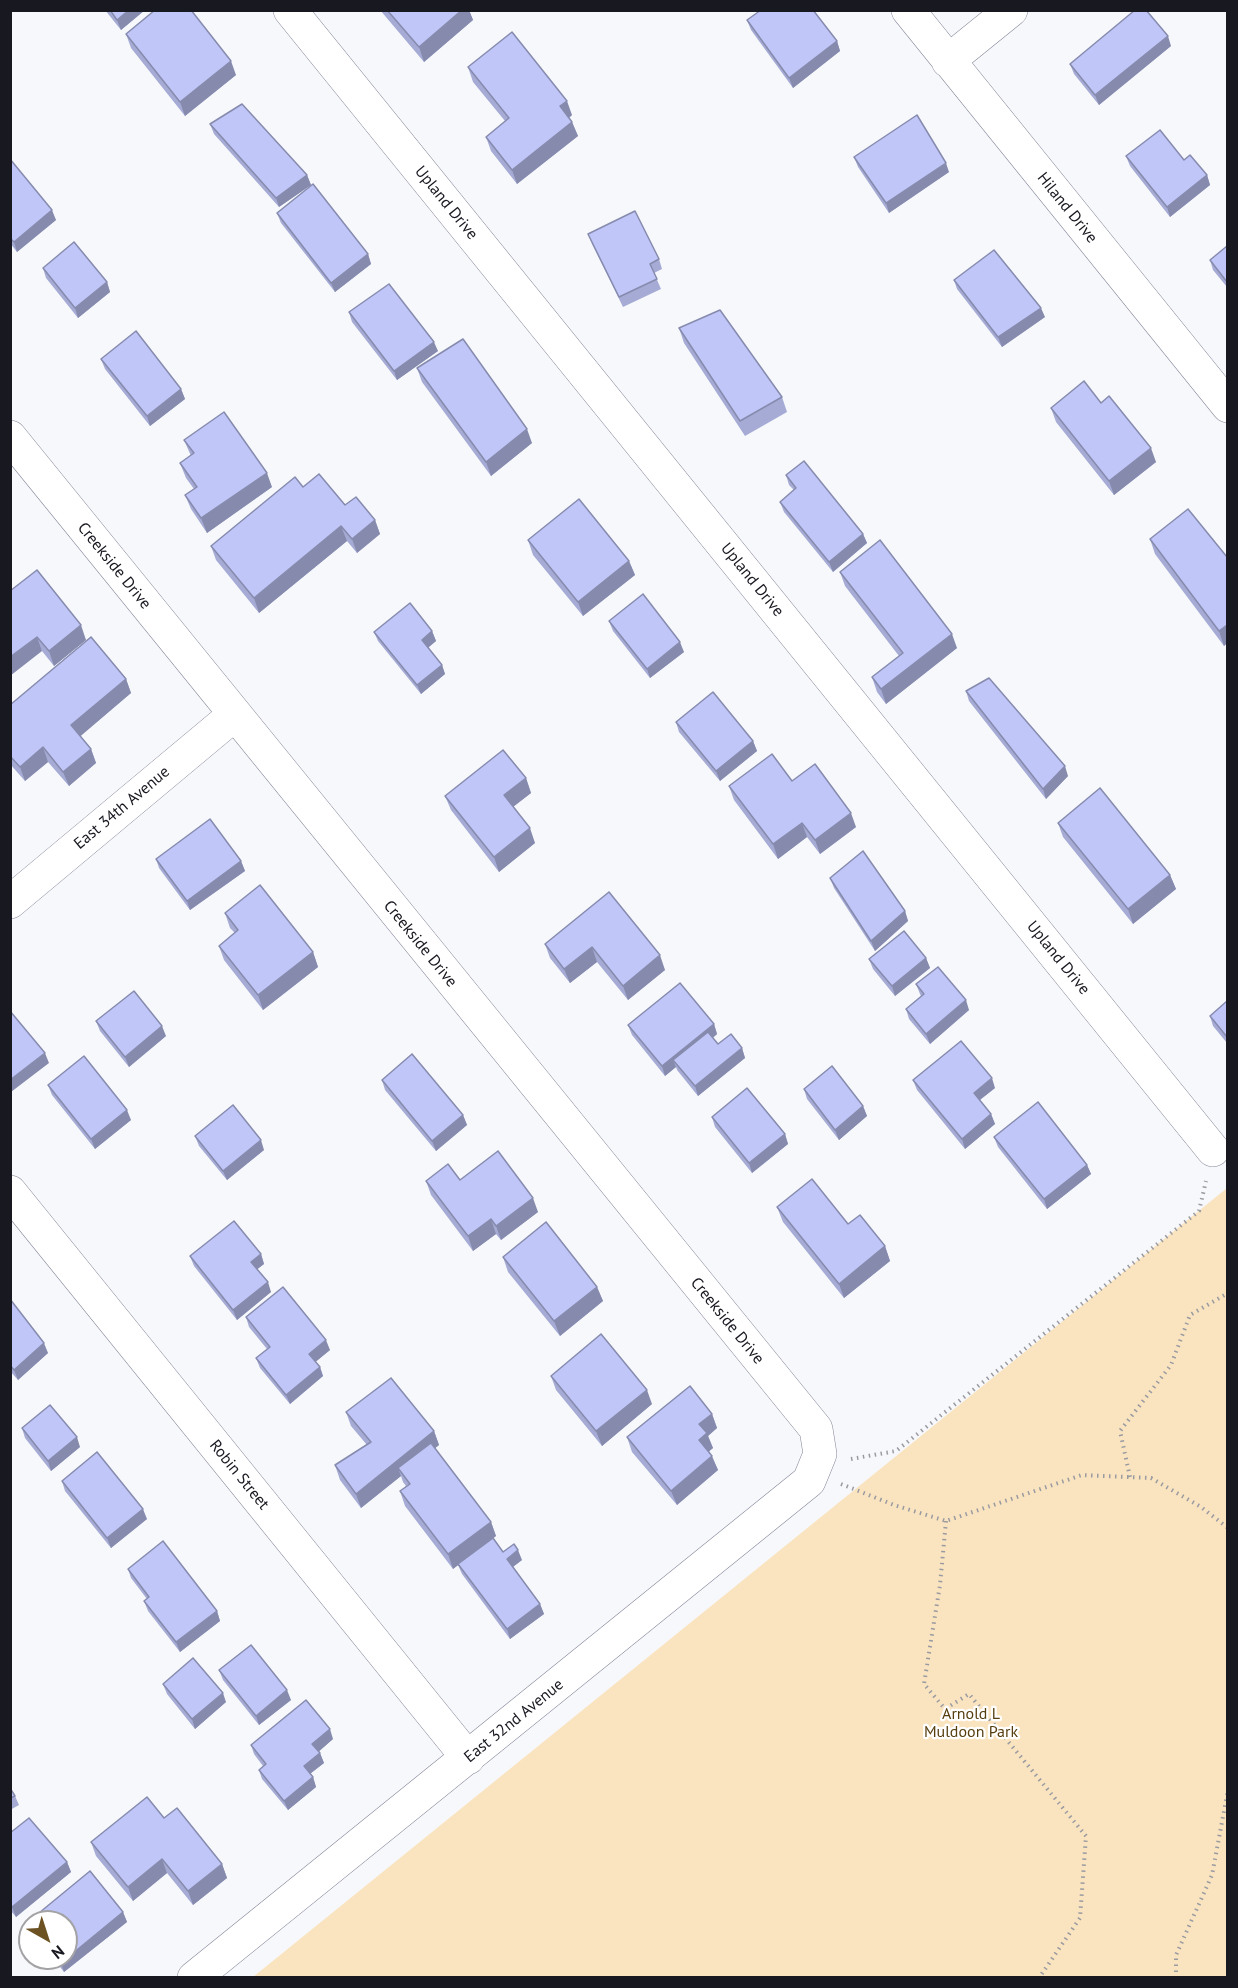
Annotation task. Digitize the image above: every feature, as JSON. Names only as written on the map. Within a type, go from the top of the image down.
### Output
[{"type":"street","name":"Upland Drive","points":[[290,10],[1213,1150]]},
{"type":"street","name":"Hiland Drive","points":[[908,10],[1227,406]]},
{"type":"street","points":[[948,61],[1011,10]]},
{"type":"street","name":"Creekside Drive","points":[[10,437],[816,1429],[816,1464]]},
{"type":"street","name":"East 34th Avenue","points":[[10,902],[234,715]]},
{"type":"street","name":"Robin Street","points":[[10,1192],[468,1758]]},
{"type":"street","name":"East 32nd Avenue","points":[[194,1977],[809,1481],[816,1464]]},
{"type":"path","points":[[816,1464],[896,1451],[924,1429],[1199,1211],[1213,1150]]},
{"type":"path","points":[[1130,1477],[1120,1431],[1171,1365],[1190,1315],[1227,1293]]},
{"type":"path","points":[[816,1464],[894,1505],[946,1521],[1082,1475],[1151,1478],[1201,1507],[1227,1528]]},
{"type":"path","points":[[946,1521],[940,1585],[924,1684],[945,1709],[969,1694],[1086,1836],[1080,1918],[1039,1977]]},
{"type":"path","points":[[1176,1977],[1176,1955],[1212,1875],[1227,1790]]},
{"type":"green space","name":"Arnold L Muldoon Park","points":[[1227,1188],[1227,1977],[253,1977]]},
{"type":"building","points":[[110,10],[129,10],[117,20]]},
{"type":"building","points":[[155,10],[191,10],[231,61],[180,102],[126,34]]},
{"type":"building","points":[[387,10],[462,10],[419,47]]},
{"type":"building","points":[[761,10],[813,10],[837,41],[789,78],[747,20]]},
{"type":"building","points":[[1135,10],[1146,10],[1168,36],[1095,95],[1070,64]]},
{"type":"building","points":[[512,32],[567,101],[560,106],[572,122],[512,170],[486,137],[509,118],[468,67]]},
{"type":"building","points":[[242,104],[307,175],[276,198],[210,124]]},
{"type":"building","points":[[917,115],[946,163],[886,203],[854,157]]},
{"type":"building","points":[[1160,130],[1184,160],[1190,155],[1207,175],[1167,207],[1126,156]]},
{"type":"building","points":[[10,159],[52,210],[14,242],[10,238]]},
{"type":"building","points":[[313,184],[368,254],[331,283],[277,213]]},
{"type":"building","points":[[635,211],[659,259],[650,264],[657,279],[619,297],[588,234]]},
{"type":"building","points":[[74,242],[107,282],[75,308],[43,268]]},
{"type":"building","points":[[1227,246],[1227,282],[1210,260]]},
{"type":"building","points":[[994,250],[1041,308],[998,337],[954,280]]},
{"type":"building","points":[[389,284],[434,342],[394,371],[349,312]]},
{"type":"building","points":[[720,310],[782,397],[740,421],[679,328]]},
{"type":"building","points":[[136,331],[181,389],[147,416],[101,359]]},
{"type":"building","points":[[463,339],[527,429],[486,462],[417,368]]},
{"type":"building","points":[[1084,381],[1101,403],[1109,396],[1151,448],[1109,481],[1051,408]]},
{"type":"building","points":[[224,412],[267,473],[201,518],[185,495],[197,487],[180,463],[194,453],[184,440]]},
{"type":"building","points":[[804,461],[863,534],[829,562],[780,502],[796,488],[786,475]]},
{"type":"building","points":[[319,474],[345,505],[356,497],[375,520],[352,539],[341,526],[254,598],[211,546],[295,477],[303,487]]},
{"type":"building","points":[[579,499],[629,561],[578,602],[528,540]]},
{"type":"building","points":[[1188,509],[1227,557],[1227,625],[1219,631],[1150,539]]},
{"type":"building","points":[[880,540],[952,634],[881,689],[872,677],[903,653],[840,572]]},
{"type":"building","points":[[37,570],[81,625],[49,651],[37,637],[10,657],[10,591]]},
{"type":"building","points":[[643,594],[680,642],[647,669],[609,621]]},
{"type":"building","points":[[410,603],[432,631],[422,640],[442,665],[417,685],[374,632]]},
{"type":"building","points":[[91,637],[126,679],[71,725],[91,749],[63,772],[43,747],[20,767],[10,756],[10,705]]},
{"type":"building","points":[[989,678],[1065,766],[1043,789],[966,691]]},
{"type":"building","points":[[713,692],[753,741],[716,771],[676,722]]},
{"type":"building","points":[[503,750],[526,778],[504,795],[530,828],[494,857],[445,796]]},
{"type":"building","points":[[772,754],[792,781],[815,764],[851,813],[815,840],[802,823],[773,844],[729,786]]},
{"type":"building","points":[[1100,788],[1170,875],[1128,909],[1058,823]]},
{"type":"building","points":[[210,819],[241,861],[187,901],[156,859]]},
{"type":"building","points":[[863,851],[905,911],[871,941],[830,878]]},
{"type":"building","points":[[260,885],[313,952],[258,995],[219,946],[238,930],[225,913]]},
{"type":"building","points":[[609,892],[660,955],[623,986],[592,947],[564,969],[545,944]]},
{"type":"building","points":[[904,931],[926,958],[892,986],[869,959]]},
{"type":"building","points":[[938,967],[966,1000],[926,1034],[906,1009],[924,994],[916,984]]},
{"type":"building","points":[[680,983],[714,1024],[662,1066],[628,1025]]},
{"type":"building","points":[[134,991],[162,1026],[125,1057],[96,1021]]},
{"type":"building","points":[[1227,1001],[1227,1037],[1210,1016]]},
{"type":"building","points":[[10,1011],[45,1053],[10,1080]]},
{"type":"building","points":[[708,1032],[718,1044],[731,1034],[742,1048],[695,1086],[673,1060]]},
{"type":"building","points":[[961,1041],[992,1078],[974,1093],[991,1114],[962,1139],[913,1080]]},
{"type":"building","points":[[412,1054],[463,1115],[432,1141],[382,1080]]},
{"type":"building","points":[[84,1056],[127,1110],[91,1139],[48,1085]]},
{"type":"building","points":[[832,1066],[863,1106],[835,1130],[804,1089]]},
{"type":"building","points":[[747,1088],[785,1134],[749,1163],[712,1117]]},
{"type":"building","points":[[1038,1102],[1087,1165],[1044,1199],[994,1137]]},
{"type":"building","points":[[233,1105],[261,1140],[223,1171],[195,1136]]},
{"type":"building","points":[[498,1151],[533,1198],[496,1226],[491,1219],[468,1236],[426,1181],[448,1164],[460,1180]]},
{"type":"building","points":[[812,1179],[848,1224],[860,1215],[885,1246],[839,1284],[777,1207]]},
{"type":"building","points":[[234,1221],[261,1254],[251,1262],[268,1282],[233,1310],[190,1256]]},
{"type":"building","points":[[546,1222],[597,1287],[554,1321],[503,1257]]},
{"type":"building","points":[[283,1287],[326,1340],[309,1354],[320,1367],[286,1395],[256,1358],[270,1347],[246,1317]]},
{"type":"building","points":[[10,1299],[44,1343],[14,1370],[10,1365]]},
{"type":"building","points":[[601,1334],[647,1390],[596,1431],[551,1376]]},
{"type":"building","points":[[391,1378],[434,1431],[356,1494],[335,1465],[371,1442],[346,1412]]},
{"type":"building","points":[[690,1386],[712,1414],[699,1424],[707,1433],[699,1440],[712,1456],[671,1491],[627,1437]]},
{"type":"building","points":[[50,1405],[77,1437],[48,1461],[22,1428]]},
{"type":"building","points":[[431,1443],[491,1522],[448,1554],[400,1491],[410,1484],[398,1468]]},
{"type":"building","points":[[97,1452],[143,1509],[107,1538],[62,1481]]},
{"type":"building","points":[[493,1538],[503,1552],[514,1544],[518,1550],[507,1559],[540,1604],[507,1629],[458,1564]]},
{"type":"building","points":[[163,1541],[217,1611],[176,1642],[144,1601],[149,1597],[128,1569]]},
{"type":"building","points":[[251,1645],[287,1690],[256,1716],[219,1670]]},
{"type":"building","points":[[193,1658],[223,1693],[192,1719],[163,1684]]},
{"type":"building","points":[[306,1700],[330,1729],[312,1744],[320,1753],[304,1766],[313,1777],[284,1801],[259,1770],[266,1764],[251,1745]]},
{"type":"building","points":[[10,1788],[15,1796],[10,1798]]},
{"type":"building","points":[[147,1797],[164,1818],[177,1808],[222,1864],[188,1891],[162,1859],[128,1887],[91,1842]]},
{"type":"building","points":[[29,1818],[67,1862],[12,1907],[10,1904],[10,1833]]},
{"type":"building","points":[[90,1871],[123,1912],[78,1949],[78,1910],[43,1910]]}]
